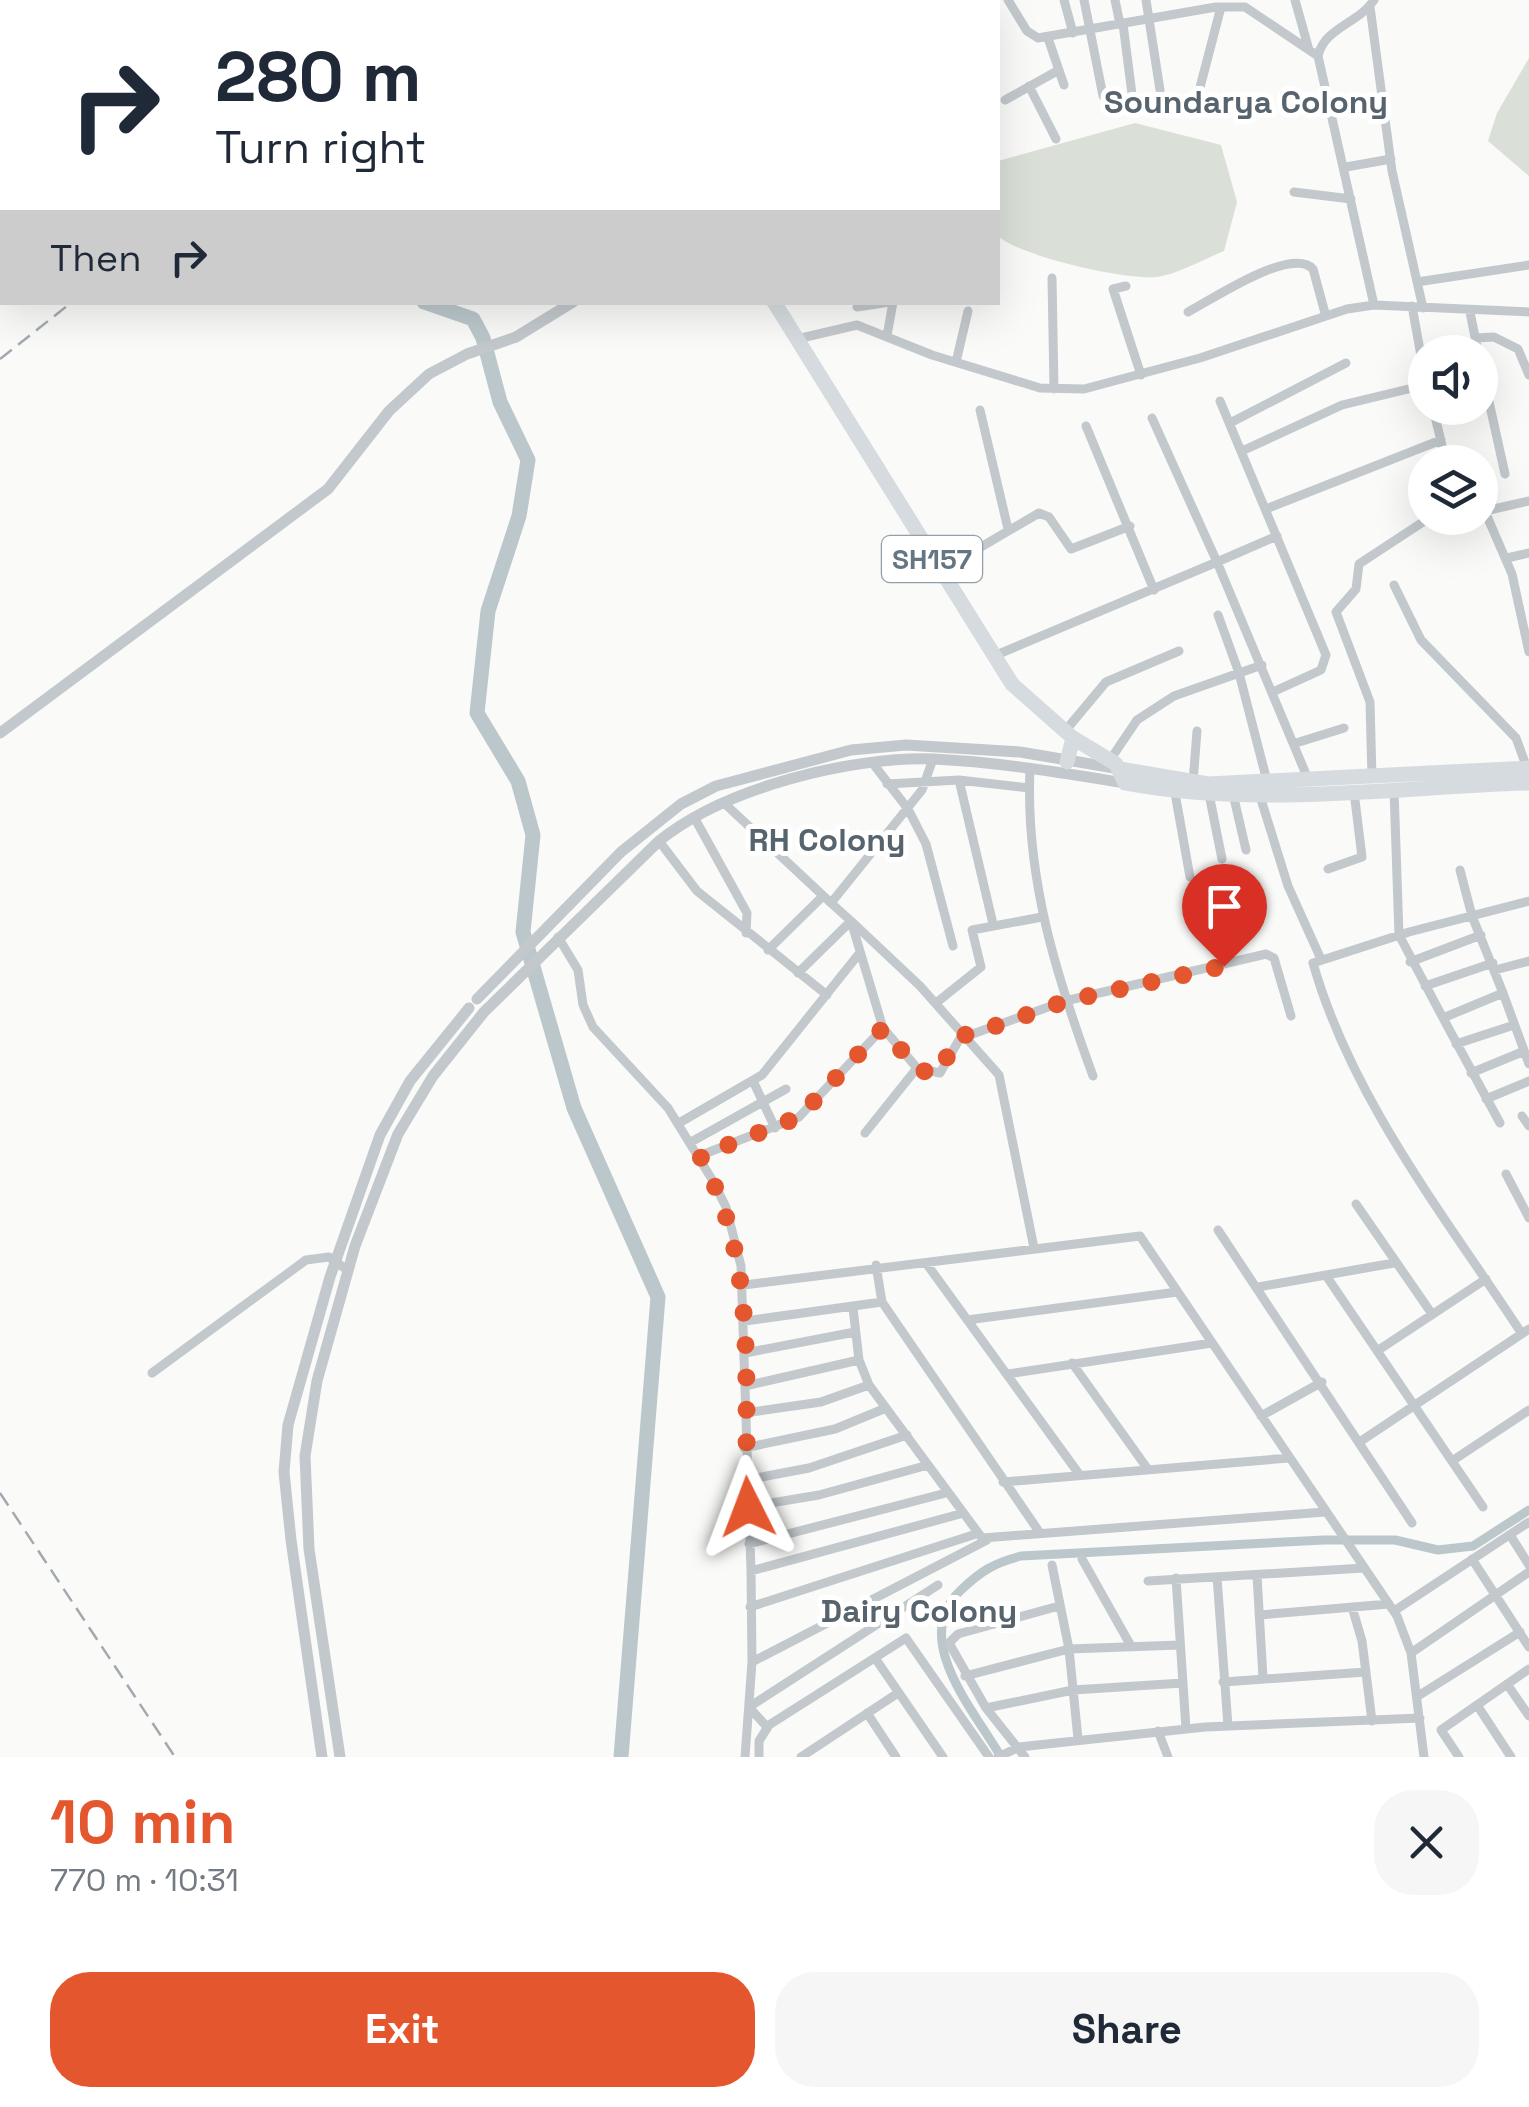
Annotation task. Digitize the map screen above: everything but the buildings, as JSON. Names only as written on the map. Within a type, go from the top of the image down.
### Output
[{"type":"main road","name":"SH157","points":[[776,305],[1012,684],[1069,735],[1118,771],[1175,792],[1210,794],[1232,794],[1309,779],[1528,773]]},
{"type":"main road","points":[[1067,762],[1069,735]]},
{"type":"main road","name":"SH157","points":[[1118,771],[1263,788],[1354,790],[1528,773]]},
{"type":"street","points":[[1008,0],[1027,31],[1048,38],[1244,3],[1314,53]]},
{"type":"street","points":[[1064,0],[1073,34]]},
{"type":"street","points":[[1084,0],[1103,96]]},
{"type":"street","points":[[1115,0],[1132,94]]},
{"type":"street","points":[[1146,0],[1160,90]]},
{"type":"street","points":[[1176,0],[1178,13]]},
{"type":"street","points":[[1294,0],[1314,53],[1346,167],[1374,305]]},
{"type":"street","points":[[1358,0],[1361,16]]},
{"type":"street","points":[[1314,53],[1372,3]]},
{"type":"street","points":[[1372,3],[1391,160],[1417,282],[1421,335]]},
{"type":"street","points":[[1198,95],[1222,6]]},
{"type":"street","points":[[1048,38],[1064,85]]},
{"type":"street","points":[[1005,100],[1059,70]]},
{"type":"street","points":[[1029,86],[1056,139]]},
{"type":"street","points":[[1346,167],[1391,160]]},
{"type":"street","points":[[1294,192],[1351,200]]},
{"type":"street","points":[[1188,312],[1278,265],[1296,260],[1314,269],[1326,314]]},
{"type":"street","points":[[1417,282],[1529,265]]},
{"type":"street","points":[[1052,278],[1054,389]]},
{"type":"street","points":[[1126,286],[1113,288],[1140,375]]},
{"type":"street","points":[[0,732],[320,495],[410,389],[466,354],[516,337],[569,305]]},
{"type":"street","points":[[856,305],[865,328]]},
{"type":"street","points":[[888,336],[892,305]]},
{"type":"street","points":[[797,339],[843,325],[865,328],[956,362],[1054,389],[1084,389],[1140,375],[1326,314],[1374,305],[1529,312]]},
{"type":"street","points":[[956,362],[968,311]]},
{"type":"street","points":[[1470,312],[1474,335]]},
{"type":"street","points":[[1498,340],[1518,349],[1529,376]]},
{"type":"street","points":[[1230,423],[1346,363]]},
{"type":"street","points":[[1242,451],[1342,405],[1408,386]]},
{"type":"street","points":[[1220,401],[1328,662],[1321,670],[1275,691]]},
{"type":"street","points":[[980,410],[1008,529]]},
{"type":"street","points":[[1152,418],[1275,691],[1309,779]]},
{"type":"street","points":[[1437,425],[1442,445]]},
{"type":"street","points":[[1494,425],[1505,474]]},
{"type":"street","points":[[1086,426],[1154,590]]},
{"type":"street","points":[[1266,509],[1441,440]]},
{"type":"street","points":[[1498,509],[1529,501]]},
{"type":"street","points":[[940,571],[1008,529],[1044,513],[1071,549],[1130,526]]},
{"type":"street","points":[[1372,777],[1370,702],[1336,612],[1356,589],[1354,574],[1359,564],[1408,532]]},
{"type":"street","points":[[1496,535],[1507,558],[1529,652]]},
{"type":"street","points":[[994,656],[1276,536]]},
{"type":"street","points":[[1507,558],[1529,553]]},
{"type":"street","points":[[1394,584],[1421,640],[1516,738],[1528,773]]},
{"type":"street","points":[[1218,615],[1239,673],[1288,886],[1320,957]]},
{"type":"street","points":[[1069,735],[1106,682],[1179,650]]},
{"type":"street","points":[[1118,771],[1138,720],[1174,696],[1262,665]]},
{"type":"street","points":[[1296,743],[1344,728]]},
{"type":"street","points":[[1193,782],[1197,731]]},
{"type":"street","points":[[322,1757],[284,1472],[299,1377],[380,1135],[401,1096],[473,1004],[638,837],[694,795],[748,775],[826,755],[906,744],[1020,752],[1118,771]]},
{"type":"street","points":[[826,755],[830,772]]},
{"type":"street","points":[[340,1757],[309,1550],[305,1456],[317,1381],[347,1270],[398,1134],[433,1076],[484,1012],[556,939],[723,802],[788,779],[933,759],[1118,771]]},
{"type":"street","points":[[768,950],[827,900],[908,809],[927,780],[933,759]]},
{"type":"street","points":[[874,765],[908,809],[934,867],[953,946]]},
{"type":"street","points":[[1030,768],[1042,917],[1093,1076]]},
{"type":"street","points":[[887,784],[959,780],[1030,788]]},
{"type":"street","points":[[959,780],[993,924]]},
{"type":"street","points":[[1394,788],[1399,935],[1410,962],[1500,1123]]},
{"type":"street","points":[[1328,869],[1362,857],[1354,790]]},
{"type":"street","points":[[1175,792],[1190,877]]},
{"type":"street","points":[[1210,794],[1222,860]]},
{"type":"street","points":[[1232,794],[1246,850]]},
{"type":"street","points":[[723,802],[936,1004],[999,1075],[1034,1248]]},
{"type":"street","points":[[697,821],[747,913],[746,933]]},
{"type":"street","points":[[665,850],[697,891],[827,995]]},
{"type":"street","points":[[1460,870],[1511,1026],[1529,1064]]},
{"type":"street","points":[[1361,1441],[1526,1331],[1486,1279],[1360,1082],[1314,966],[1320,957],[1529,901]]},
{"type":"street","points":[[936,1004],[981,968],[971,931],[1042,917]]},
{"type":"street","points":[[851,921],[883,1028],[916,1068],[940,1072],[965,1035],[1066,1001],[1266,954],[1274,958],[1291,1016]]},
{"type":"street","points":[[798,973],[851,921]]},
{"type":"street","points":[[1410,962],[1481,935]]},
{"type":"street","points":[[556,939],[576,964],[593,1027],[679,1124],[700,1156],[726,1207],[741,1266],[752,1662],[744,1757]]},
{"type":"street","points":[[679,1124],[754,1083],[858,954]]},
{"type":"street","points":[[1425,986],[1529,961]]},
{"type":"street","points":[[1444,1018],[1503,993]]},
{"type":"street","points":[[1456,1044],[1511,1026]]},
{"type":"street","points":[[700,1156],[775,1128],[810,1107],[883,1028]]},
{"type":"street","points":[[1471,1073],[1522,1052]]},
{"type":"street","points":[[866,1133],[916,1068]]},
{"type":"street","points":[[1486,1100],[1529,1080]]},
{"type":"street","points":[[754,1083],[775,1128]]},
{"type":"street","points":[[690,1142],[786,1088]]},
{"type":"street","points":[[1506,1174],[1529,1218]]},
{"type":"street","points":[[1356,1204],[1432,1314]]},
{"type":"street","points":[[1218,1230],[1412,1522]]},
{"type":"street","points":[[744,1282],[876,1265],[926,1263],[1134,1234],[1147,1243],[1391,1608],[1411,1654],[1424,1757]]},
{"type":"street","points":[[152,1372],[306,1260],[320,1256],[347,1270]]},
{"type":"street","points":[[926,1263],[1079,1474]]},
{"type":"street","points":[[1258,1288],[1394,1263]]},
{"type":"street","points":[[876,1265],[882,1302],[1040,1533]]},
{"type":"street","points":[[1327,1277],[1483,1507]]},
{"type":"street","points":[[1377,1351],[1486,1279]]},
{"type":"street","points":[[967,1320],[1177,1292]]},
{"type":"street","points":[[745,1320],[882,1302]]},
{"type":"street","points":[[853,1308],[859,1360],[869,1385],[960,1514],[976,1534],[987,1540]]},
{"type":"street","points":[[745,1353],[855,1332]]},
{"type":"street","points":[[1008,1374],[1212,1343]]},
{"type":"street","points":[[745,1386],[794,1379],[859,1360]]},
{"type":"street","points":[[1072,1362],[1146,1468]]},
{"type":"street","points":[[1261,1416],[1322,1382]]},
{"type":"street","points":[[745,1414],[820,1402],[869,1385]]},
{"type":"street","points":[[744,1448],[835,1429],[886,1408]]},
{"type":"street","points":[[1452,1461],[1529,1410]]},
{"type":"street","points":[[746,1480],[809,1468],[907,1435]]},
{"type":"street","points":[[1003,1482],[1289,1458]]},
{"type":"street","points":[[748,1507],[820,1495],[928,1465]]},
{"type":"street","points":[[749,1544],[946,1493]]},
{"type":"street","points":[[752,1662],[987,1540],[1325,1512]]},
{"type":"street","points":[[751,1570],[960,1514]]},
{"type":"street","points":[[1259,1615],[1391,1608],[1529,1522]]},
{"type":"street","points":[[750,1606],[976,1534]]},
{"type":"street","points":[[1411,1654],[1497,1596],[1529,1568],[1510,1534]]},
{"type":"street","points":[[1082,1559],[1131,1646]]},
{"type":"street","points":[[1472,1559],[1529,1646]]},
{"type":"street","points":[[1052,1566],[1069,1649],[1078,1739]]},
{"type":"street","points":[[1148,1581],[1364,1568]]},
{"type":"street","points":[[1257,1576],[1263,1678]]},
{"type":"street","points":[[1217,1577],[1228,1726]]},
{"type":"street","points":[[1176,1578],[1186,1729]]},
{"type":"street","points":[[749,1708],[938,1585]]},
{"type":"street","points":[[1022,1752],[966,1676],[950,1648],[952,1638],[1060,1606]]},
{"type":"street","points":[[1352,1608],[1372,1722]]},
{"type":"street","points":[[1418,1696],[1520,1632]]},
{"type":"street","points":[[758,1757],[759,1740],[767,1727],[909,1639],[989,1757]]},
{"type":"street","points":[[966,1676],[1069,1649],[1180,1645]]},
{"type":"street","points":[[875,1658],[943,1757]]},
{"type":"street","points":[[1422,1738],[1441,1730],[1529,1669]]},
{"type":"street","points":[[1223,1682],[1366,1672]]},
{"type":"street","points":[[986,1708],[1073,1690],[1183,1684]]},
{"type":"street","points":[[1507,1684],[1529,1716]]},
{"type":"street","points":[[801,1757],[898,1693]]},
{"type":"street","points":[[1477,1705],[1511,1757]]},
{"type":"street","points":[[749,1708],[767,1727]]},
{"type":"street","points":[[866,1713],[896,1757]]},
{"type":"street","points":[[1003,1755],[1078,1739],[1158,1731],[1420,1718]]},
{"type":"street","points":[[1441,1730],[1459,1757]]},
{"type":"street","points":[[1158,1731],[1164,1755]]},
{"type":"shaded area","points":[[1529,58],[1529,176],[1488,141],[1497,113]]},
{"type":"shaded area","points":[[1135,123],[1221,145],[1237,202],[1224,251],[1157,277],[1099,271],[1028,252],[1000,237],[1000,160]]},
{"type":"waterway","points":[[433,305],[473,319],[483,338],[500,402],[528,460],[519,516],[488,611],[477,713],[518,781],[533,835],[523,932],[574,1108],[658,1297],[621,1757]]},
{"type":"waterway","points":[[1001,1757],[951,1674],[942,1630],[947,1609],[961,1590],[995,1565],[1021,1556],[1324,1540],[1395,1540],[1438,1550],[1473,1546],[1529,1510]]},
{"type":"railway","points":[[0,359],[68,305]]},
{"type":"railway","points":[[0,1493],[175,1757]]},
{"type":"district","name":"Soundarya Colony","points":[[1246,102]]},
{"type":"district","name":"RH Colony","points":[[827,840]]},
{"type":"district","name":"Dairy Colony","points":[[919,1611]]},
{"type":"route","points":[[748,1507],[744,1280],[726,1207],[700,1156],[799,1117],[883,1028],[916,1068],[935,1075],[944,1068],[963,1033],[967,1036],[1066,1001],[1224,966]]}]
